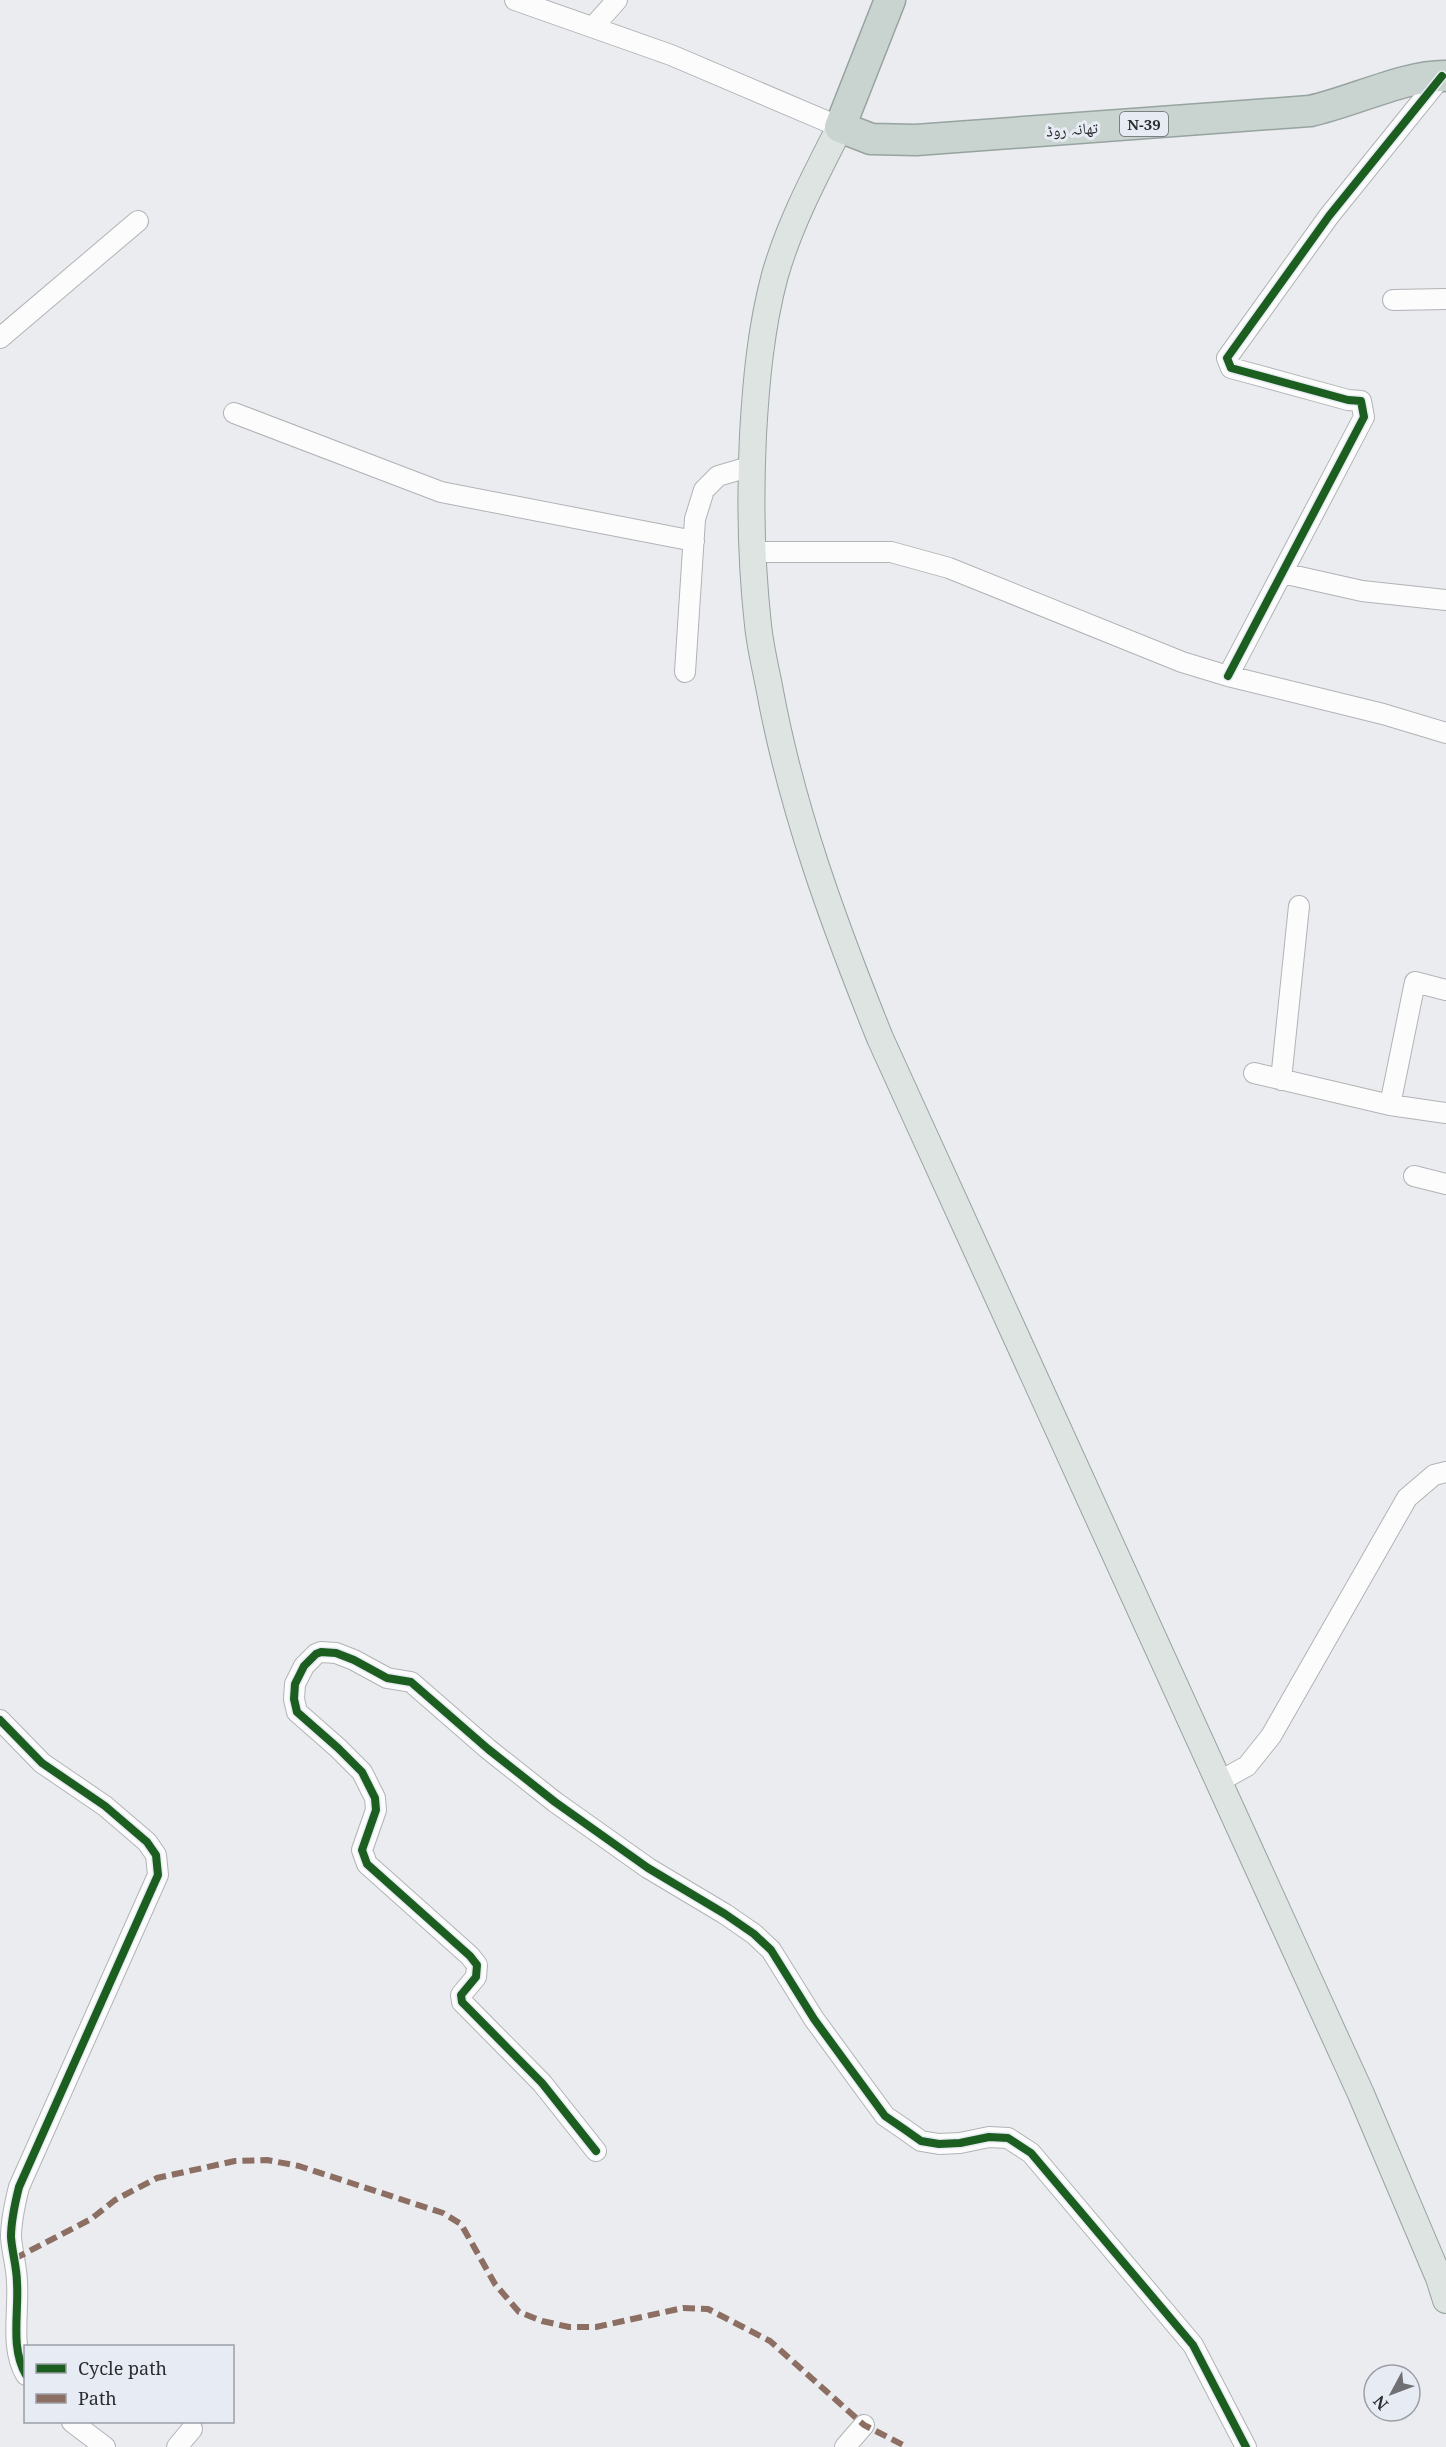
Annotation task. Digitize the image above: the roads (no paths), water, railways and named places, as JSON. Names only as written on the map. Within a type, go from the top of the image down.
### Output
[{"type":"highway","points":[[840,128],[890,0]]},
{"type":"highway","name":"تھانہ روڈ","points":[[840,128],[871,139],[916,140],[1310,111],[1408,81],[1444,76]]},
{"type":"main road","points":[[840,128],[796,214],[775,276],[760,350],[752,466],[752,552],[758,627],[776,728],[795,803],[836,930],[880,1038],[1361,2094],[1439,2278],[1446,2300]]},
{"type":"street","points":[[515,0],[671,55],[840,128]]},
{"type":"street","points":[[592,27],[617,0]]},
{"type":"street","points":[[1228,676],[1364,417],[1361,401],[1348,400],[1231,368],[1227,358],[1329,216],[1444,76]]},
{"type":"street","points":[[0,338],[138,221]]},
{"type":"street","points":[[1393,300],[1446,299]]},
{"type":"street","points":[[234,413],[441,492],[694,541]]},
{"type":"street","points":[[685,672],[695,519],[704,490],[718,476],[752,466]]},
{"type":"street","points":[[752,552],[891,552],[949,568],[1182,662],[1228,676],[1383,714],[1446,733]]},
{"type":"street","points":[[1282,573],[1362,591],[1446,600]]},
{"type":"street","points":[[1281,1080],[1299,906]]},
{"type":"street","points":[[1390,1105],[1415,982],[1446,990]]},
{"type":"street","points":[[1254,1073],[1390,1105],[1446,1113]]},
{"type":"street","points":[[1414,1176],[1446,1184]]},
{"type":"street","points":[[1220,1781],[1247,1766],[1271,1736],[1407,1498],[1434,1475],[1446,1473]]},
{"type":"street","points":[[596,2151],[542,2083],[462,2002],[461,1995],[476,1977],[477,1965],[470,1956],[367,1864],[362,1850],[376,1810],[375,1798],[362,1772],[297,1713],[294,1699],[296,1684],[300,1674],[316,1654],[336,1653],[387,1677],[411,1682],[488,1749],[555,1802],[648,1868],[754,1934],[771,1950],[814,2019],[885,2116],[921,2141],[939,2144],[960,2143],[989,2137],[1008,2138],[1031,2153],[1193,2345],[1246,2447]]},
{"type":"street","points":[[0,1720],[42,1763],[105,1806],[147,1842],[156,1856],[158,1875],[19,2187],[11,2237],[17,2283],[16,2331],[19,2355],[24,2369]]},
{"type":"street","points":[[75,2423],[105,2447]]},
{"type":"street","points":[[845,2447],[864,2425]]},
{"type":"street","points":[[177,2447],[192,2428]]}]
